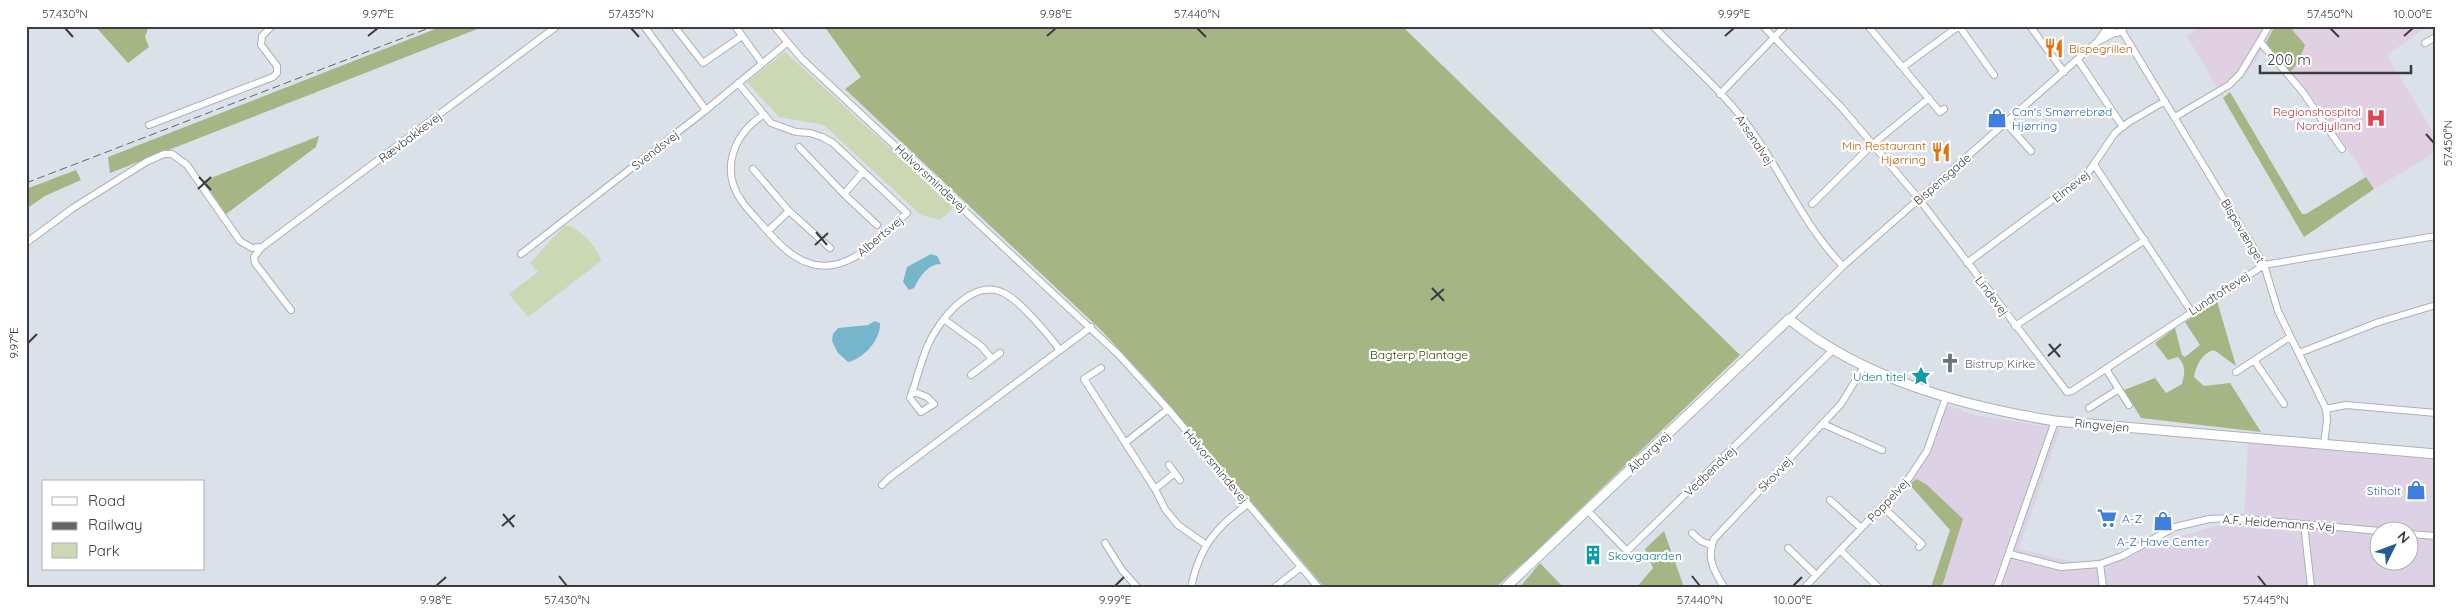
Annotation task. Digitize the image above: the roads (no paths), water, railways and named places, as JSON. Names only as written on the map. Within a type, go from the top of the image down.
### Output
[{"type":"main road","name":"Ringvejen","points":[[1789,318],[1834,349],[1865,365],[1946,397],[1991,410],[2055,421],[2436,454]]},
{"type":"main road","name":"Ålborgvej","points":[[1507,586],[1789,318]]},
{"type":"street","points":[[149,125],[273,77],[277,73],[277,66],[261,45],[262,36],[272,26]]},
{"type":"street","name":"Rævbakkevej","points":[[262,247],[557,26]]},
{"type":"street","points":[[644,26],[706,110]]},
{"type":"street","points":[[674,26],[703,63],[708,62],[742,36]]},
{"type":"street","points":[[735,26],[762,63]]},
{"type":"street","name":"Halvorsmindevej","points":[[774,26],[787,42],[1091,327],[1168,409],[1318,587]]},
{"type":"street","name":"Arsenalvej","points":[[1654,26],[1747,124],[1803,214],[1843,266]]},
{"type":"street","name":"Lindevej","points":[[1763,26],[1873,144],[1919,199],[2067,392]]},
{"type":"street","points":[[1720,94],[1785,26]]},
{"type":"street","points":[[1868,26],[1940,112],[1944,109]]},
{"type":"street","points":[[1903,68],[1959,26],[1994,75]]},
{"type":"street","points":[[2030,26],[2064,72]]},
{"type":"street","points":[[2175,117],[2229,85],[2240,74],[2261,43],[2269,26]]},
{"type":"street","points":[[2108,27],[2114,33]]},
{"type":"street","name":"Bispensgade","points":[[1789,318],[1843,266],[2078,60],[2097,42],[2108,27]]},
{"type":"street","name":"Bispensgade","points":[[2097,42],[2124,29]]},
{"type":"street","name":"Bispevænget","points":[[2124,29],[2264,265],[2278,310],[2326,409],[2327,420],[2324,444]]},
{"type":"street","points":[[2425,43],[2436,37]]},
{"type":"street","name":"Svendsvej","points":[[520,254],[706,110],[787,42]]},
{"type":"street","points":[[2261,43],[2302,91],[2342,149]]},
{"type":"street","points":[[2078,60],[2123,127]]},
{"type":"street","name":"Albertsvej","points":[[738,83],[763,115],[782,129],[822,137],[833,143],[907,213],[851,259],[832,265],[802,262],[786,250],[768,231],[742,202],[736,191],[732,168],[735,145],[742,132],[763,115]]},
{"type":"street","points":[[1812,204],[1873,144],[1929,98]]},
{"type":"street","name":"Elmevej","points":[[1967,262],[2087,174],[2095,166],[2109,141],[2123,127],[2165,101]]},
{"type":"street","points":[[2007,124],[2031,151]]},
{"type":"street","points":[[799,147],[877,225]]},
{"type":"street","points":[[26,243],[73,208],[146,162],[164,154],[172,154],[180,158],[187,165],[240,241],[252,248],[262,247]]},
{"type":"street","points":[[2095,166],[2192,311]]},
{"type":"street","points":[[752,169],[789,211],[830,248]]},
{"type":"street","points":[[844,194],[863,172]]},
{"type":"street","points":[[768,231],[789,211]]},
{"type":"street","name":"Lundtoftevej","points":[[2067,392],[2072,391],[2264,265],[2436,236]]},
{"type":"street","points":[[2015,326],[2145,240]]},
{"type":"street","points":[[262,247],[254,257],[255,263],[291,310]]},
{"type":"street","points":[[912,391],[928,345],[954,307],[969,295],[985,289],[995,290],[1012,298],[1060,350]]},
{"type":"street","points":[[2298,353],[2380,322],[2436,305]]},
{"type":"street","points":[[945,320],[981,346],[992,360]]},
{"type":"street","points":[[882,486],[889,478],[1091,327]]},
{"type":"street","points":[[2236,372],[2290,337]]},
{"type":"street","name":"Vedbendvej","points":[[1587,510],[1626,552],[1834,349]]},
{"type":"street","points":[[972,375],[1000,353]]},
{"type":"street","points":[[2254,360],[2284,404]]},
{"type":"street","name":"Skovvej","points":[[1711,545],[1718,534],[1841,404],[1865,365]]},
{"type":"street","points":[[1101,368],[1084,379],[1155,488],[1165,509],[1172,518],[1205,544]]},
{"type":"street","points":[[2106,369],[2129,405]]},
{"type":"street","points":[[2090,408],[2119,389]]},
{"type":"street","name":"Poppelvej","points":[[1805,587],[1909,478],[1927,450],[1946,397]]},
{"type":"street","points":[[2326,409],[2346,405],[2436,413]]},
{"type":"street","points":[[1125,443],[1168,409]]},
{"type":"street","points":[[1997,587],[2055,421]]},
{"type":"street","points":[[1823,424],[1882,450]]},
{"type":"street","points":[[1169,465],[1180,480]]},
{"type":"street","points":[[1155,488],[1175,473]]},
{"type":"street","points":[[1830,500],[1861,528]]},
{"type":"street","points":[[1191,587],[1205,544],[1230,518],[1248,504]]},
{"type":"street","points":[[1882,506],[1922,544],[1919,547]]},
{"type":"street","name":"A.F. Heidemanns Vej","points":[[2010,554],[2061,567],[2100,564],[2122,556],[2175,527],[2195,521],[2235,518],[2370,530]]},
{"type":"street","points":[[2304,524],[2310,587]]},
{"type":"street","points":[[1692,533],[1701,541],[1711,545],[1710,562],[1724,587]]},
{"type":"street","points":[[2420,535],[2436,536]]},
{"type":"street","points":[[1105,543],[1122,570],[1137,587]]},
{"type":"street","points":[[1788,548],[1816,575]]},
{"type":"street","points":[[1840,550],[1878,587]]},
{"type":"street","points":[[2100,564],[2103,587]]},
{"type":"street","points":[[1275,587],[1301,567]]},
{"type":"water","points":[[931,254],[937,256],[941,264],[928,269],[914,288],[909,290],[903,282],[907,267]]},
{"type":"water","points":[[875,321],[880,323],[878,336],[865,353],[848,362],[838,353],[832,341],[833,334],[838,328],[868,325]]},
{"type":"railway","points":[[26,183],[434,26]]},
{"type":"place","name":"Bispegrillen","points":[[2054,48]]},
{"type":"place","name":"Can's Smørrebrød Hjørring","points":[[1997,118]]},
{"type":"place","name":"Regionshospital Nordjylland","points":[[2376,118]]},
{"type":"place","name":"Min Restaurant Hjørring","points":[[1941,152]]},
{"type":"place","name":"Bistrup Kirke","points":[[1950,363]]},
{"type":"place","name":"Uden titel","points":[[1921,376]]},
{"type":"place","name":"Stiholt","points":[[2416,490]]},
{"type":"place","name":"A-Z","points":[[2107,518]]},
{"type":"place","name":"A-Z Have Center","points":[[2163,521]]},
{"type":"place","name":"Skovgaarden","points":[[1593,555]]},
{"type":"park label","name":"Bagterp Plantage","points":[[1419,354]]}]
